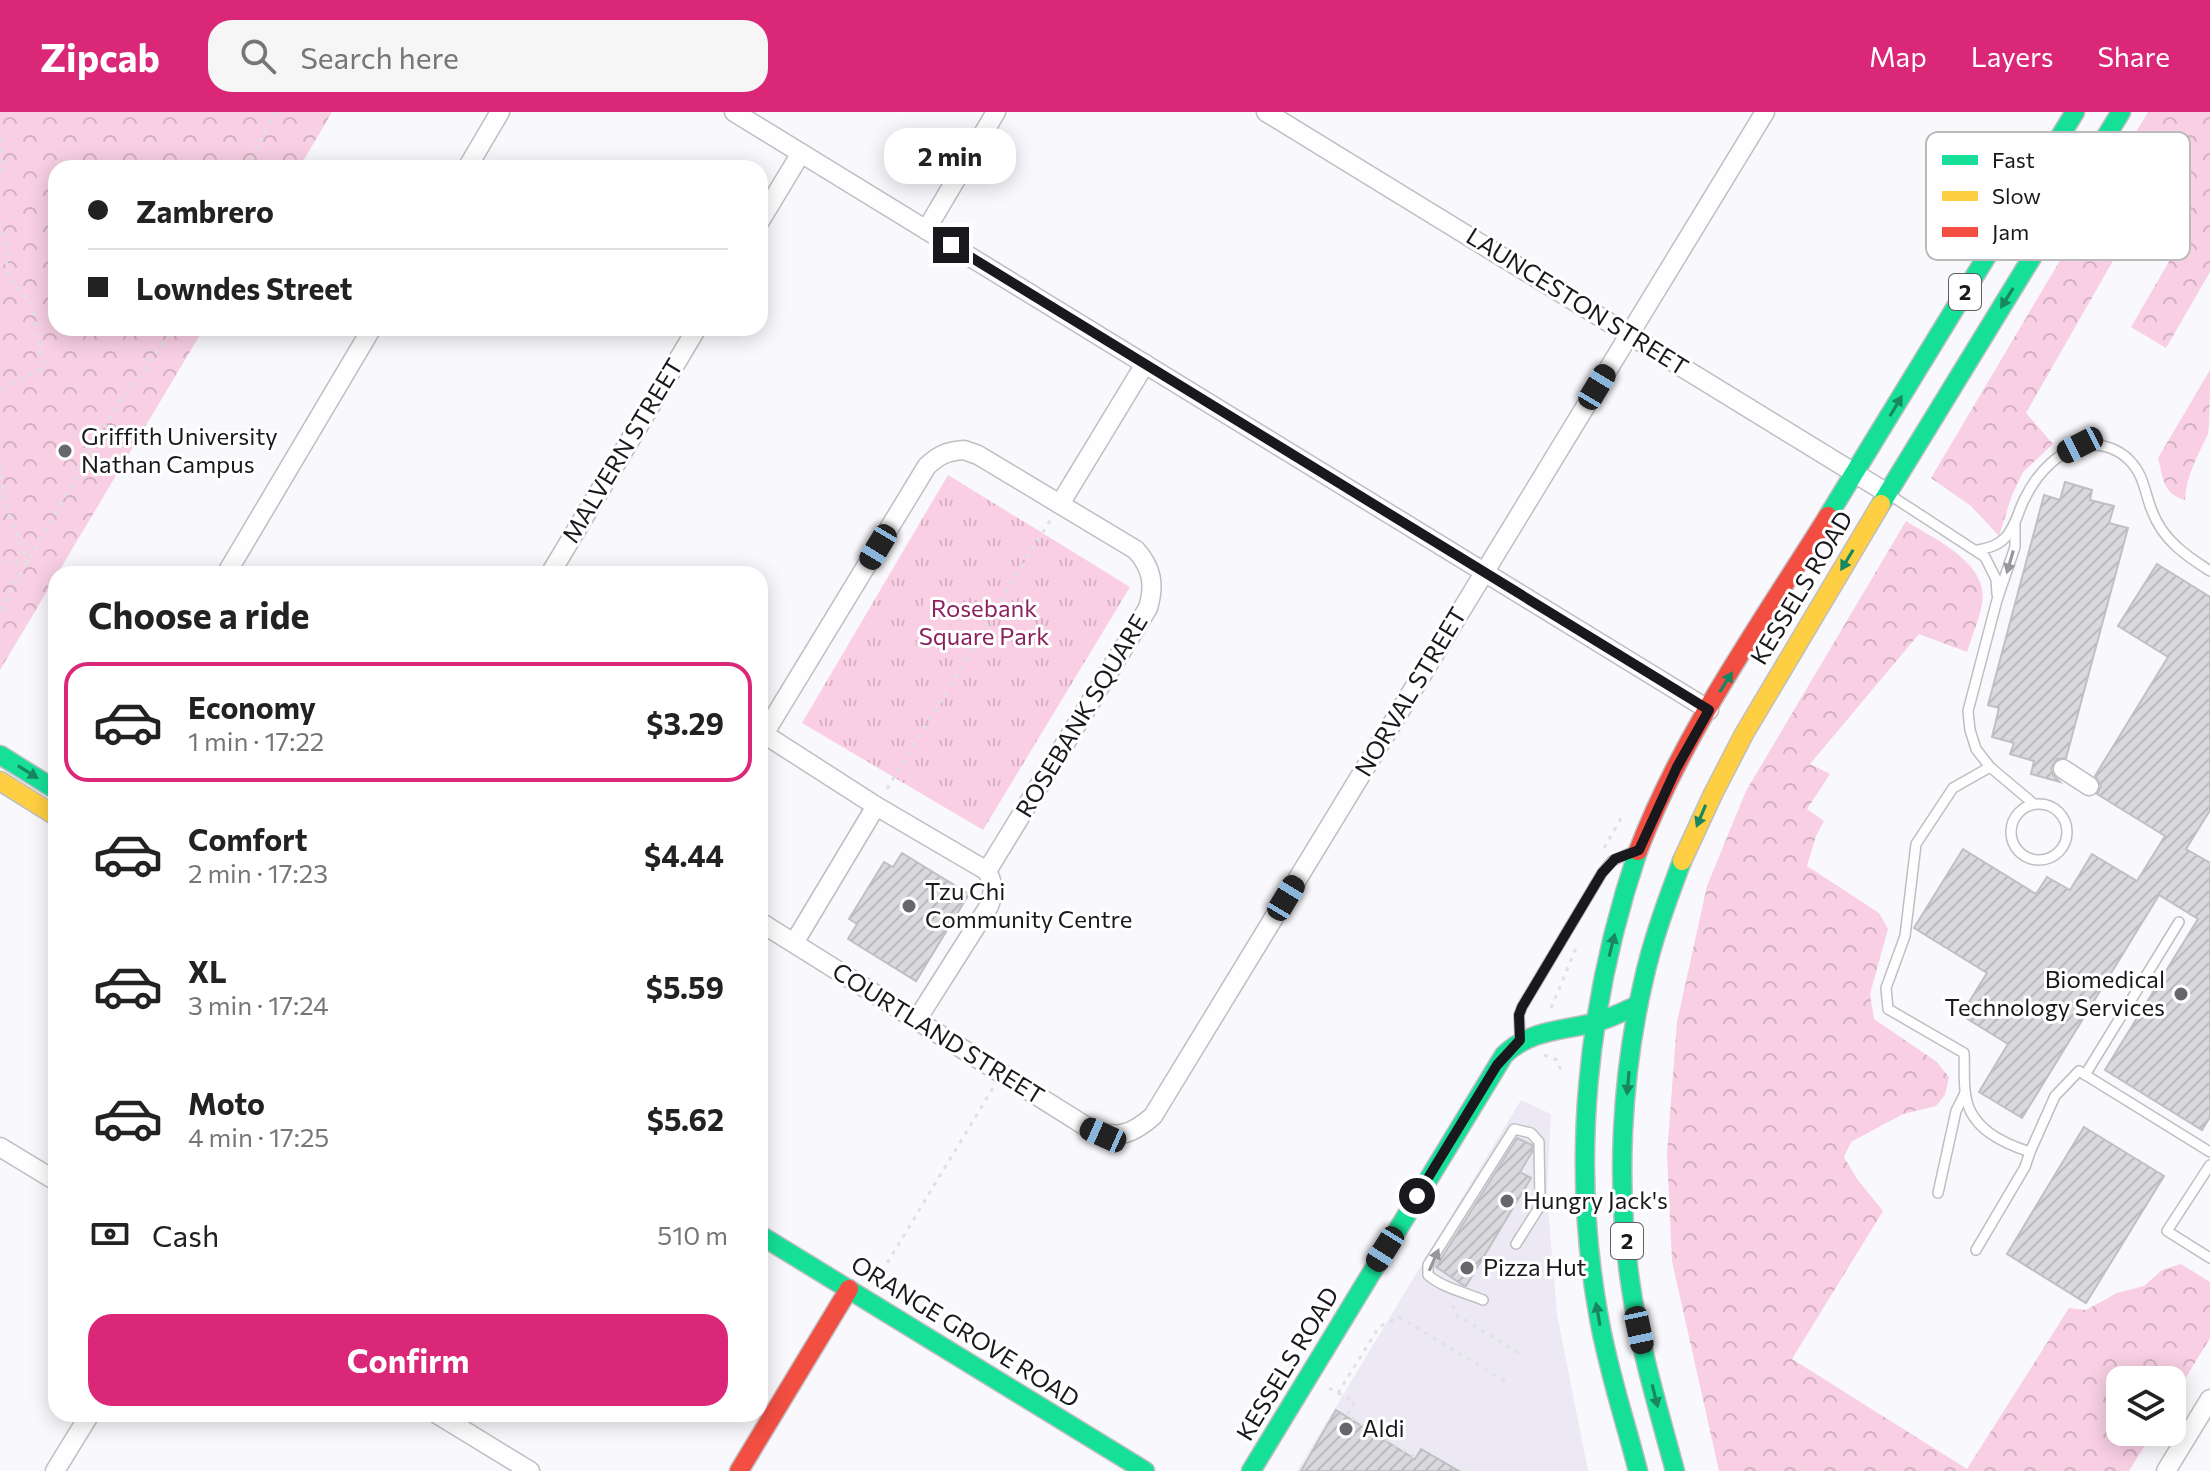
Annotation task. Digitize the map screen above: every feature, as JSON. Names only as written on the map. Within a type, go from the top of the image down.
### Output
[{"type":"main road","name":"KESSELS ROAD","points":[[2063,132],[2075,112]]},
{"type":"main road","name":"KESSELS ROAD","points":[[2109,132],[2121,112]]},
{"type":"main road","name":"KESSELS ROAD","points":[[1639,850],[1677,767],[1709,710],[1985,260]]},
{"type":"main road","name":"KESSELS ROAD","points":[[1638,1005],[1665,905],[1709,798],[1736,746],[2030,260]]},
{"type":"main road","points":[[0,755],[48,785]]},
{"type":"main road","points":[[0,781],[48,811]]},
{"type":"main road","name":"2","points":[[1638,1471],[1601,1331],[1587,1228],[1584,1143],[1586,1100],[1610,949],[1639,850]]},
{"type":"main road","points":[[1520,1040],[1547,1029],[1597,1022],[1638,1005]]},
{"type":"main road","name":"2","points":[[1638,1005],[1626,1108],[1624,1157],[1628,1255],[1638,1323],[1675,1471]]},
{"type":"main road","name":"KESSELS ROAD","points":[[1251,1471],[1497,1065],[1520,1040]]},
{"type":"main road","name":"ORANGE GROVE ROAD","points":[[768,1240],[1145,1471]]},
{"type":"main road","points":[[739,1471],[849,1289]]},
{"type":"street","points":[[472,160],[500,112]]},
{"type":"street","points":[[734,112],[1709,710]]},
{"type":"street","points":[[926,230],[996,112]]},
{"type":"street","name":"LAUNCESTON STREET","points":[[1266,112],[1887,493]]},
{"type":"street","name":"NORVAL STREET","points":[[1120,1135],[1138,1130],[1153,1116],[1765,112]]},
{"type":"street","points":[[768,208],[801,153]]},
{"type":"street","points":[[231,566],[367,336]]},
{"type":"street","name":"MALVERN STREET","points":[[555,566],[692,336]]},
{"type":"street","points":[[1060,504],[1145,364]]},
{"type":"street","name":"ROSEBANK SQUARE","points":[[768,724],[927,466],[938,456],[964,450],[978,455],[1136,550],[1146,561],[1152,578],[1148,608],[987,871],[768,738]]},
{"type":"street","points":[[2063,769],[2089,786]]},
{"type":"street","points":[[794,943],[876,806]]},
{"type":"street","points":[[916,1021],[989,906],[993,894],[987,871]]},
{"type":"street","name":"COURTLAND STREET","points":[[768,927],[1087,1127],[1103,1135],[1120,1135]]},
{"type":"street","points":[[0,1147],[48,1176]]},
{"type":"street","points":[[2166,1471],[2210,1399]]},
{"type":"street","points":[[55,1471],[85,1422]]},
{"type":"street","points":[[450,1422],[530,1471]]},
{"type":"lane","points":[[1978,550],[1991,548],[2003,540],[2037,479],[2055,458],[2080,445],[2099,445],[2118,451],[2130,461],[2140,474],[2152,512],[2168,542],[2210,571]]},
{"type":"lane","points":[[1887,493],[1978,550],[1996,579],[1997,600]]},
{"type":"lane","points":[[2014,523],[2017,539],[1997,600],[1968,711],[1976,749],[1990,767],[2034,804],[2052,807],[2060,813],[2067,831],[2061,849],[2044,859],[2020,853],[2012,837],[2014,820],[2025,807],[2034,804]]},
{"type":"lane","points":[[1990,767],[1953,788],[1916,844],[1905,936],[1886,988],[1888,1009],[1964,1053],[1969,1112],[1999,1141],[2030,1152]]},
{"type":"lane","points":[[1520,1040],[1519,1015],[1522,1007],[1602,873],[1615,859],[1639,850]]},
{"type":"lane","points":[[2085,1075],[2179,922]]},
{"type":"lane","points":[[1976,1250],[2025,1167],[2055,1096],[2079,1071],[2210,1152]]},
{"type":"lane","points":[[1938,1193],[1956,1111],[1965,1093]]},
{"type":"lane","points":[[1483,1300],[1439,1285],[1428,1275],[1428,1265],[1514,1129],[1531,1133],[1539,1142],[1540,1206],[1516,1244]]},
{"type":"lane","points":[[2210,1165],[2167,1231],[2210,1258]]},
{"type":"path","points":[[250,160],[276,112]]},
{"type":"path","points":[[0,139],[0,180]]},
{"type":"path","points":[[0,222],[6,242],[7,275],[32,304],[44,368],[9,385],[0,393]]},
{"type":"path","points":[[0,610],[109,419],[168,336]]},
{"type":"path","points":[[0,465],[6,507],[28,561]]},
{"type":"path","points":[[876,806],[1060,504]]},
{"type":"path","points":[[0,563],[28,561]]},
{"type":"path","points":[[1549,1014],[1577,946]]},
{"type":"path","points":[[866,1299],[1001,1075]]},
{"type":"path","points":[[1460,1290],[1453,1303],[1455,1314],[1522,1355]]},
{"type":"path","points":[[1338,1393],[1379,1327],[1399,1317],[1505,1381]]},
{"type":"path","points":[[1329,1388],[1355,1402],[1347,1415],[1416,1458]]},
{"type":"shaded area","points":[[1521,1100],[1551,1114],[1547,1196],[1557,1314],[1588,1471],[1297,1471]]},
{"type":"green space","name":"Griffith University Nathan Campus","points":[[0,112],[332,112],[304,160],[48,160],[48,336],[199,336],[62,566],[48,566],[48,590],[0,670]]},
{"type":"green space","points":[[2148,112],[2210,112],[2210,272],[2166,348],[2131,327],[2170,260],[2190,260],[2190,132],[2136,132]]},
{"type":"green space","points":[[2060,260],[2113,260],[2026,413],[2053,444],[2023,472],[1999,536],[1971,506],[1931,478]]},
{"type":"green space","points":[[2210,370],[2208,434],[2190,474],[2185,500],[2168,489],[2158,458]]},
{"type":"green space","name":"Rosebank Square Park","points":[[948,475],[1130,587],[983,830],[802,723]]},
{"type":"green space","points":[[1906,521],[1944,544],[1969,564],[1982,589],[1982,604],[1967,652],[1919,634],[1810,764],[1830,774],[1807,809],[1824,821],[1807,866],[1879,913],[1888,929],[1870,994],[1874,1019],[1937,1062],[1949,1077],[1945,1095],[1936,1106],[1903,1114],[1851,1142],[1844,1157],[1883,1211],[1792,1359],[1967,1469],[2069,1308],[2086,1310],[2117,1293],[2144,1286],[2162,1270],[2181,1264],[2210,1282],[2210,1338],[2186,1377],[2186,1366],[2106,1366],[2106,1446],[2144,1446],[2129,1471],[1719,1471],[1672,1261],[1667,1154],[1677,1022],[1707,886],[1746,791]]},
{"type":"green space","points":[[933,585],[964,599],[948,631],[917,615]]},
{"type":"building","points":[[2065,482],[2092,490],[2090,500],[2114,506],[2109,523],[2128,528],[2066,758],[2057,759],[2051,768],[2060,782],[2031,774],[2034,761],[2010,754],[2014,743],[1992,737],[1999,708],[1988,705],[2044,495],[2060,500]]},
{"type":"building","points":[[2157,564],[2210,597],[2210,810],[2186,849],[2210,863],[2210,1117],[2202,1130],[2105,1070],[2198,919],[2159,895],[2022,1118],[1979,1092],[2008,1044],[1961,1015],[1987,973],[1914,928],[1963,849],[2036,894],[2047,877],[2070,890],[2092,854],[2137,881],[2165,836],[2097,794],[2101,786],[2095,776],[2168,657],[2118,626]]},
{"type":"building","name":"Tzu Chi Community Centre","points":[[902,853],[969,894],[916,981],[848,939],[857,924],[849,919],[884,862],[893,867]]},
{"type":"building","points":[[2084,1127],[2164,1176],[2086,1303],[2007,1254]]},
{"type":"building","points":[[1517,1138],[1532,1145],[1532,1152],[1520,1172],[1531,1178],[1466,1286],[1463,1285],[1436,1267]]},
{"type":"building","name":"Aldi","points":[[1336,1410],[1415,1459],[1421,1449],[1459,1471],[1301,1471]]},
{"type":"traffic: fast","points":[[2063,132],[2075,112]]},
{"type":"traffic: fast","points":[[2109,132],[2121,112]]},
{"type":"traffic: fast","points":[[1828,516],[1985,260]]},
{"type":"traffic: fast","points":[[1881,504],[2030,260]]},
{"type":"traffic: fast","points":[[0,755],[48,785]]},
{"type":"traffic: fast","points":[[1638,851],[1606,966],[1588,1082],[1585,1141],[1590,1259],[1599,1318],[1638,1471]]},
{"type":"traffic: fast","points":[[1675,1471],[1638,1329],[1626,1244],[1622,1169],[1630,1056],[1643,983],[1665,906],[1682,861]]},
{"type":"traffic: fast","points":[[1251,1471],[1504,1055],[1525,1040],[1597,1022],[1638,1005]]},
{"type":"traffic: fast","points":[[768,1240],[1145,1471]]},
{"type":"traffic: slow","points":[[1682,861],[1744,734],[1881,504]]},
{"type":"traffic: slow","points":[[0,781],[48,811]]},
{"type":"traffic: jam","points":[[1638,851],[1700,721],[1828,516]]},
{"type":"traffic: jam","points":[[739,1471],[849,1289]]},
{"type":"place","name":"Griffith University Nathan Campus","points":[[65,451]]},
{"type":"place","name":"Tzu Chi Community Centre","points":[[909,906]]},
{"type":"place","name":"Biomedical Technology Services","points":[[2181,994]]},
{"type":"place","name":"Hungry Jack's","points":[[1507,1201]]},
{"type":"place","name":"Pizza Hut","points":[[1467,1268]]},
{"type":"place","name":"Aldi","points":[[1346,1429]]},
{"type":"route","points":[[951,245],[1709,710],[1653,814],[1639,850],[1615,859],[1602,873],[1522,1007],[1519,1015],[1520,1040],[1497,1065],[1417,1196]]}]
